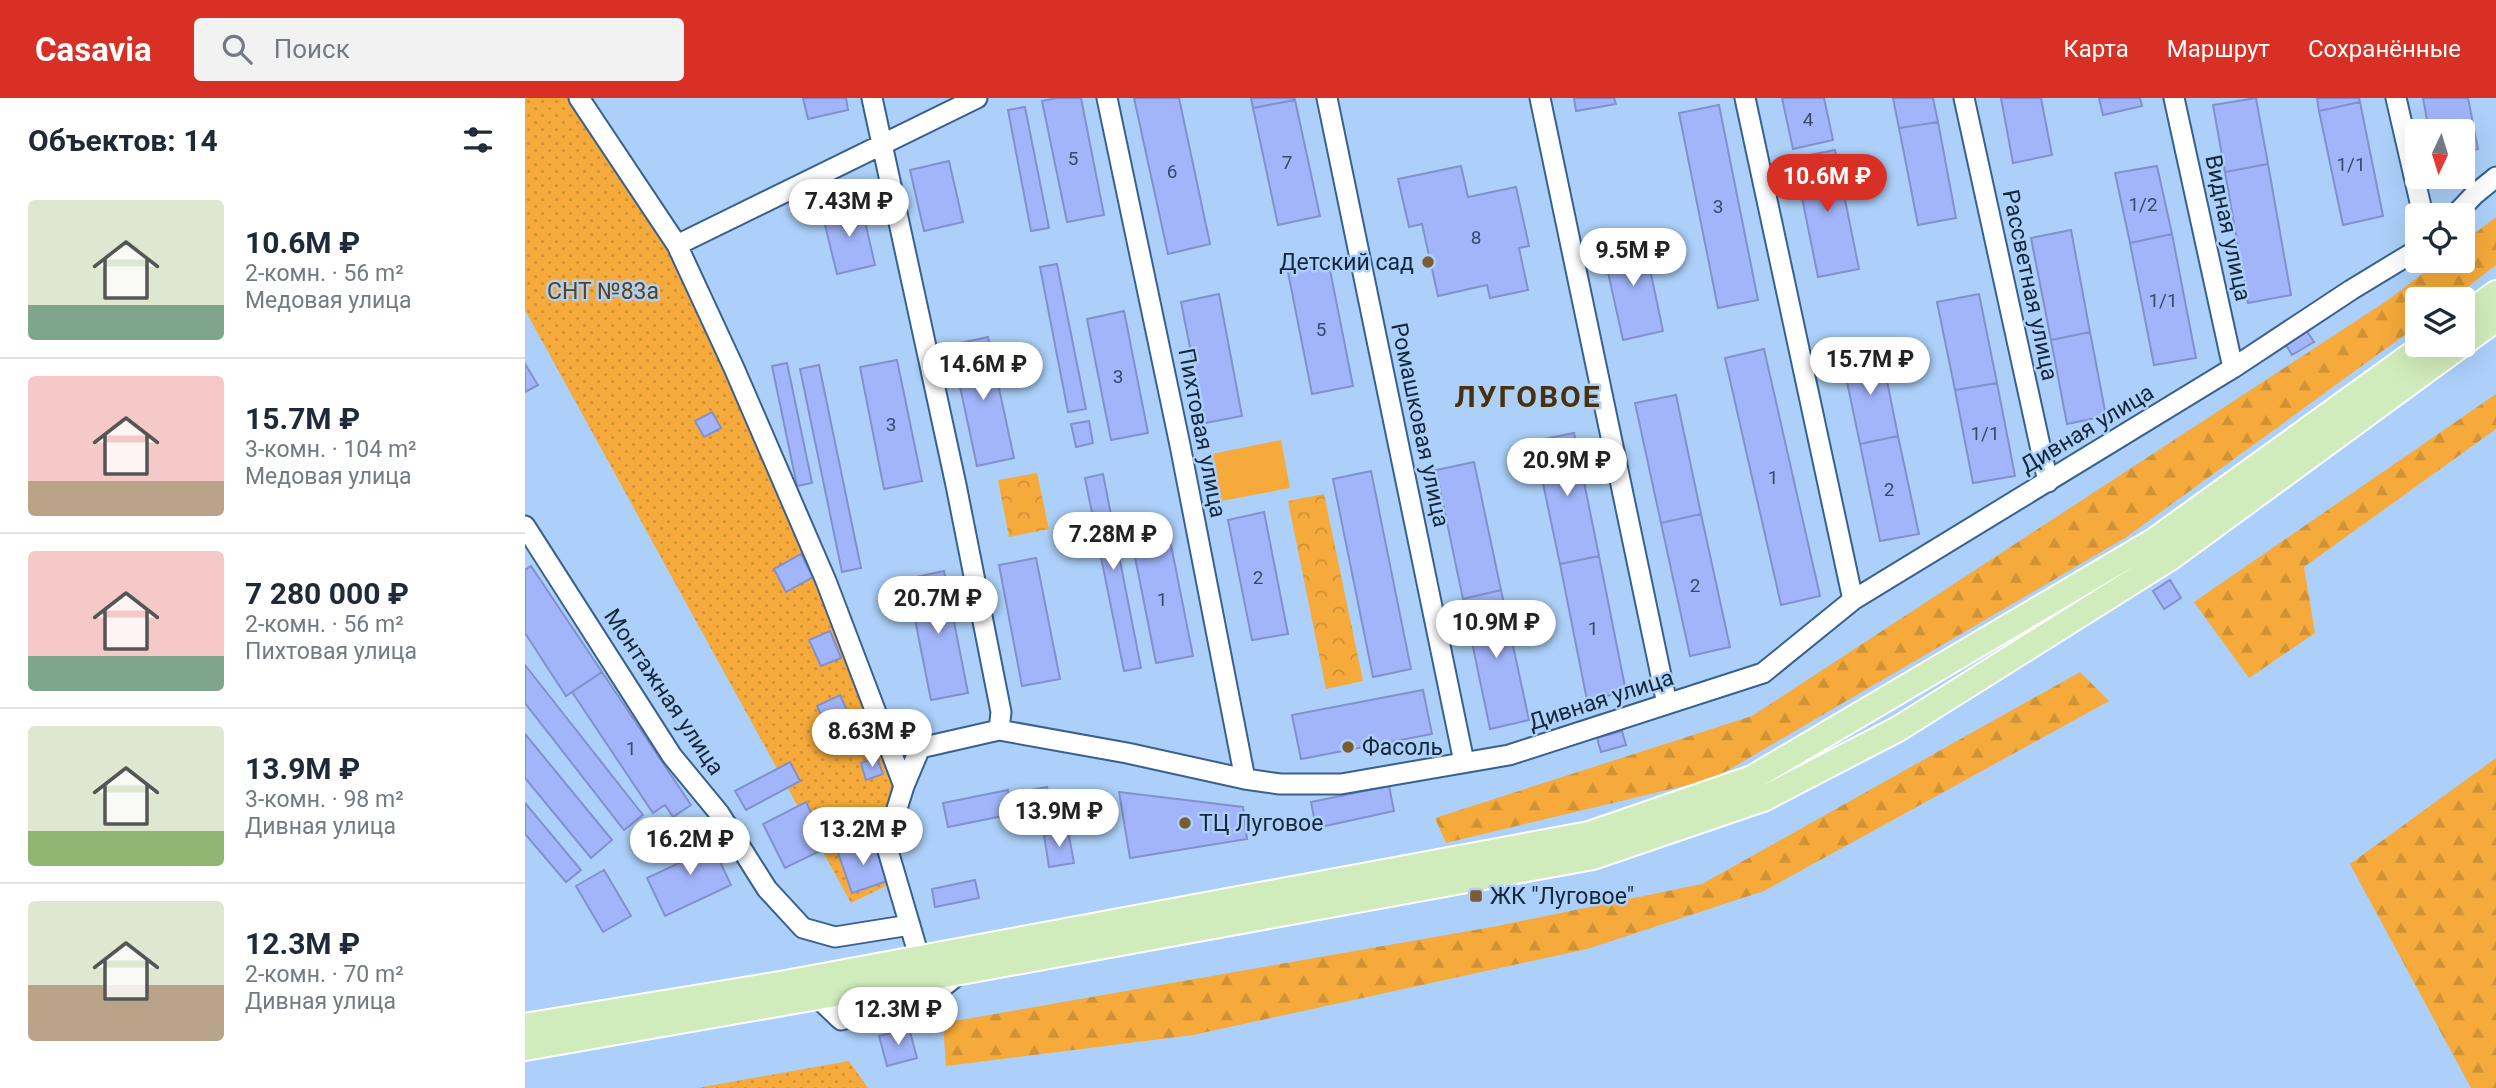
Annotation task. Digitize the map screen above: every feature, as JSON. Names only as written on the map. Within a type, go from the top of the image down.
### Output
[{"type":"main road","points":[[2475,308],[2496,293]]},
{"type":"main road","points":[[2475,334],[2496,319]]},
{"type":"main road","points":[[525,1048],[818,998],[1588,834],[1752,778],[2155,540],[2408,357]]},
{"type":"main road","points":[[525,1026],[780,984],[961,972],[1593,857],[1763,799],[1898,729],[2170,558],[2443,357]]},
{"type":"street","points":[[579,98],[677,245],[734,368],[826,581],[904,786]]},
{"type":"street","points":[[872,98],[972,565],[1001,712],[999,730]]},
{"type":"street","points":[[677,245],[977,98]]},
{"type":"street","name":"Пихтовая улица","points":[[1107,98],[1180,445],[1245,779]]},
{"type":"street","name":"Ромашковая улица","points":[[1327,98],[1464,762]]},
{"type":"street","points":[[1540,98],[1667,704]]},
{"type":"street","points":[[1745,98],[1853,600]]},
{"type":"street","name":"Рассветная улица","points":[[1964,98],[2048,482]]},
{"type":"street","name":"Видная улица","points":[[2174,98],[2233,368]]},
{"type":"street","points":[[2396,98],[2420,203]]},
{"type":"street","points":[[2466,203],[2496,177]]},
{"type":"street","name":"Дивная улица","points":[[939,1015],[886,844],[904,786],[920,748],[999,730],[1127,753],[1245,779],[1280,783],[1341,784],[1509,755],[1763,673],[1853,600],[2233,368],[2405,257]]},
{"type":"street","name":"Монтажная улица","points":[[525,526],[672,756],[719,813],[767,888],[803,928],[835,937],[910,925]]},
{"type":"green space","name":"СНТ №83а","points":[[525,98],[570,98],[667,247],[727,370],[821,580],[905,798],[878,822],[894,882],[851,903],[525,310]]},
{"type":"green space","points":[[2496,217],[2496,265],[2468,287],[2405,287],[2423,273],[2475,273],[2475,233]]},
{"type":"green space","points":[[2405,287],[2405,335],[2125,538],[1713,779],[1446,843],[1435,818],[1752,716]]},
{"type":"green space","points":[[2496,394],[2496,429],[2304,567],[2315,633],[2249,678],[2194,602]]},
{"type":"green space","points":[[1281,440],[1290,488],[1216,502],[1207,455]]},
{"type":"green space","points":[[1037,473],[1049,529],[1009,537],[998,480]]},
{"type":"green space","points":[[1324,494],[1363,681],[1326,689],[1288,501]]},
{"type":"green space","points":[[2080,672],[2109,701],[1764,891],[1587,949],[1193,1035],[946,1066],[943,1023],[1492,927],[1702,884]]},
{"type":"green space","points":[[2496,758],[2496,1088],[2471,1088],[2350,864]]},
{"type":"green space","points":[[849,1061],[868,1088],[697,1088]]},
{"type":"building","points":[[803,98],[846,98],[848,110],[808,119]]},
{"type":"building","points":[[1081,98],[1104,215],[1067,222],[1042,101]]},
{"type":"building","points":[[1134,98],[1179,98],[1210,244],[1168,254]]},
{"type":"building","points":[[1251,98],[1294,98],[1295,100],[1253,108]]},
{"type":"building","points":[[1574,98],[1614,98],[1616,104],[1576,111]]},
{"type":"building","points":[[1782,98],[1824,98],[1833,140],[1793,149]]},
{"type":"building","points":[[1893,98],[1933,98],[1938,122],[1899,128]]},
{"type":"building","points":[[2001,98],[2041,98],[2052,155],[2013,163]]},
{"type":"building","points":[[2099,98],[2140,98],[2142,106],[2103,115]]},
{"type":"building","points":[[2256,98],[2268,164],[2225,172],[2213,105]]},
{"type":"building","points":[[2317,98],[2359,98],[2360,102],[2319,111]]},
{"type":"building","points":[[2423,98],[2468,98],[2472,119],[2427,119]]},
{"type":"building","points":[[1295,100],[1320,216],[1278,225],[1253,108]]},
{"type":"building","points":[[2360,102],[2383,216],[2343,225],[2319,111]]},
{"type":"building","points":[[1719,105],[1758,300],[1718,308],[1679,113]]},
{"type":"building","points":[[1025,107],[1049,228],[1031,231],[1008,110]]},
{"type":"building","points":[[1938,122],[1956,218],[1918,225],[1899,128]]},
{"type":"building","points":[[1835,150],[1859,269],[1818,277],[1794,158]]},
{"type":"building","points":[[949,161],[963,222],[924,231],[910,170]]},
{"type":"building","points":[[2268,164],[2291,295],[2248,303],[2225,172]]},
{"type":"building","points":[[1461,166],[1468,197],[1516,187],[1529,246],[1519,248],[1528,290],[1490,298],[1487,285],[1438,296],[1422,224],[1409,227],[1398,179]]},
{"type":"building","points":[[2157,166],[2172,234],[2130,243],[2115,173]]},
{"type":"building","points":[[861,204],[875,265],[837,274],[822,213]]},
{"type":"building","points":[[2071,230],[2090,332],[2051,340],[2031,238]]},
{"type":"building","points":[[2172,234],[2196,358],[2154,365],[2130,243]]},
{"type":"building","points":[[1643,236],[1663,331],[1623,340],[1602,245]]},
{"type":"building","points":[[1057,264],[1086,409],[1068,412],[1040,267]]},
{"type":"building","points":[[1329,265],[1353,386],[1312,394],[1288,272]]},
{"type":"building","points":[[1219,294],[1242,416],[1205,423],[1181,302]]},
{"type":"building","points":[[1979,294],[1997,383],[1955,390],[1937,302]]},
{"type":"building","points":[[1124,311],[1148,433],[1111,440],[1087,319]]},
{"type":"building","points":[[2306,330],[2314,342],[2292,355],[2285,343]]},
{"type":"building","points":[[2090,332],[2106,416],[2067,424],[2051,340]]},
{"type":"building","points":[[988,337],[1014,458],[977,466],[951,345]]},
{"type":"building","points":[[1764,349],[1820,596],[1781,605],[1725,358]]},
{"type":"building","points":[[1881,351],[1898,436],[1860,444],[1842,358]]},
{"type":"building","points":[[897,360],[922,481],[884,489],[860,367]]},
{"type":"building","points":[[787,363],[812,483],[797,486],[772,366]]},
{"type":"building","points":[[525,364],[538,385],[525,392]]},
{"type":"building","points":[[819,365],[861,568],[842,572],[800,369]]},
{"type":"building","points":[[1997,383],[2015,476],[1973,483],[1955,390]]},
{"type":"building","points":[[1676,395],[1701,514],[1661,523],[1635,403]]},
{"type":"building","points":[[712,412],[721,428],[704,437],[695,421]]},
{"type":"building","points":[[1089,421],[1093,443],[1076,447],[1071,424]]},
{"type":"building","points":[[1574,433],[1599,556],[1560,564],[1534,441]]},
{"type":"building","points":[[1898,436],[1919,534],[1880,541],[1860,444]]},
{"type":"building","points":[[1474,462],[1501,590],[1463,599],[1436,470]]},
{"type":"building","points":[[1371,471],[1411,669],[1373,677],[1333,479]]},
{"type":"building","points":[[1103,474],[1141,668],[1124,671],[1085,478]]},
{"type":"building","points":[[1264,512],[1288,634],[1252,640],[1228,520]]},
{"type":"building","points":[[1701,514],[1730,647],[1690,656],[1661,523]]},
{"type":"building","points":[[1169,535],[1193,656],[1156,663],[1132,542]]},
{"type":"building","points":[[801,554],[813,577],[786,592],[774,569]]},
{"type":"building","points":[[1599,556],[1626,692],[1587,700],[1560,564]]},
{"type":"building","points":[[1036,558],[1060,679],[1022,686],[999,565]]},
{"type":"building","points":[[531,566],[602,672],[566,696],[525,633],[525,570]]},
{"type":"building","points":[[944,571],[968,693],[931,700],[907,579]]},
{"type":"building","points":[[2170,580],[2181,598],[2164,609],[2153,591]]},
{"type":"building","points":[[1501,590],[1529,720],[1490,729],[1463,599]]},
{"type":"building","points":[[830,631],[841,658],[821,666],[809,640]]},
{"type":"building","points":[[525,665],[643,815],[624,830],[525,703]]},
{"type":"building","points":[[602,672],[691,805],[673,817],[665,805],[653,813],[572,692]]},
{"type":"building","points":[[1423,690],[1432,734],[1301,759],[1292,715]]},
{"type":"building","points":[[840,695],[851,720],[828,730],[817,706]]},
{"type":"building","points":[[1622,731],[1626,745],[1601,752],[1597,738]]},
{"type":"building","points":[[525,734],[612,840],[591,858],[525,778]]},
{"type":"building","points":[[877,758],[883,774],[866,780],[861,763]]},
{"type":"building","points":[[790,762],[800,781],[746,810],[735,791]]},
{"type":"building","points":[[1389,786],[1394,811],[1316,828],[1311,802]]},
{"type":"building","points":[[1047,787],[1049,797],[1033,800],[1031,790]]},
{"type":"building","points":[[1008,790],[1013,814],[948,827],[943,803]]},
{"type":"building","name":"ТЦ Луговое","points":[[1119,792],[1243,807],[1247,839],[1130,858]]},
{"type":"building","points":[[806,802],[828,847],[785,868],[763,824]]},
{"type":"building","points":[[525,803],[581,870],[566,882],[525,834]]},
{"type":"building","points":[[705,830],[731,885],[665,916],[647,878],[692,857],[684,840]]},
{"type":"building","points":[[1068,831],[1074,863],[1049,867],[1044,835]]},
{"type":"building","points":[[874,841],[887,881],[852,893],[838,853]]},
{"type":"building","points":[[604,870],[631,916],[603,932],[576,886]]},
{"type":"building","points":[[975,880],[979,898],[935,907],[932,889]]},
{"type":"building","points":[[909,1028],[917,1058],[887,1066],[879,1036]]},
{"type":"place","name":"Детский сад","points":[[1428,262]]},
{"type":"place","name":"Фасоль","points":[[1348,747]]},
{"type":"place","name":"ТЦ Луговое","points":[[1185,823]]},
{"type":"place","name":"ЖК \"Луговое\"","points":[[1476,896]]},
{"type":"district","name":"ЛУГОВОЕ","points":[[1528,396]]}]
